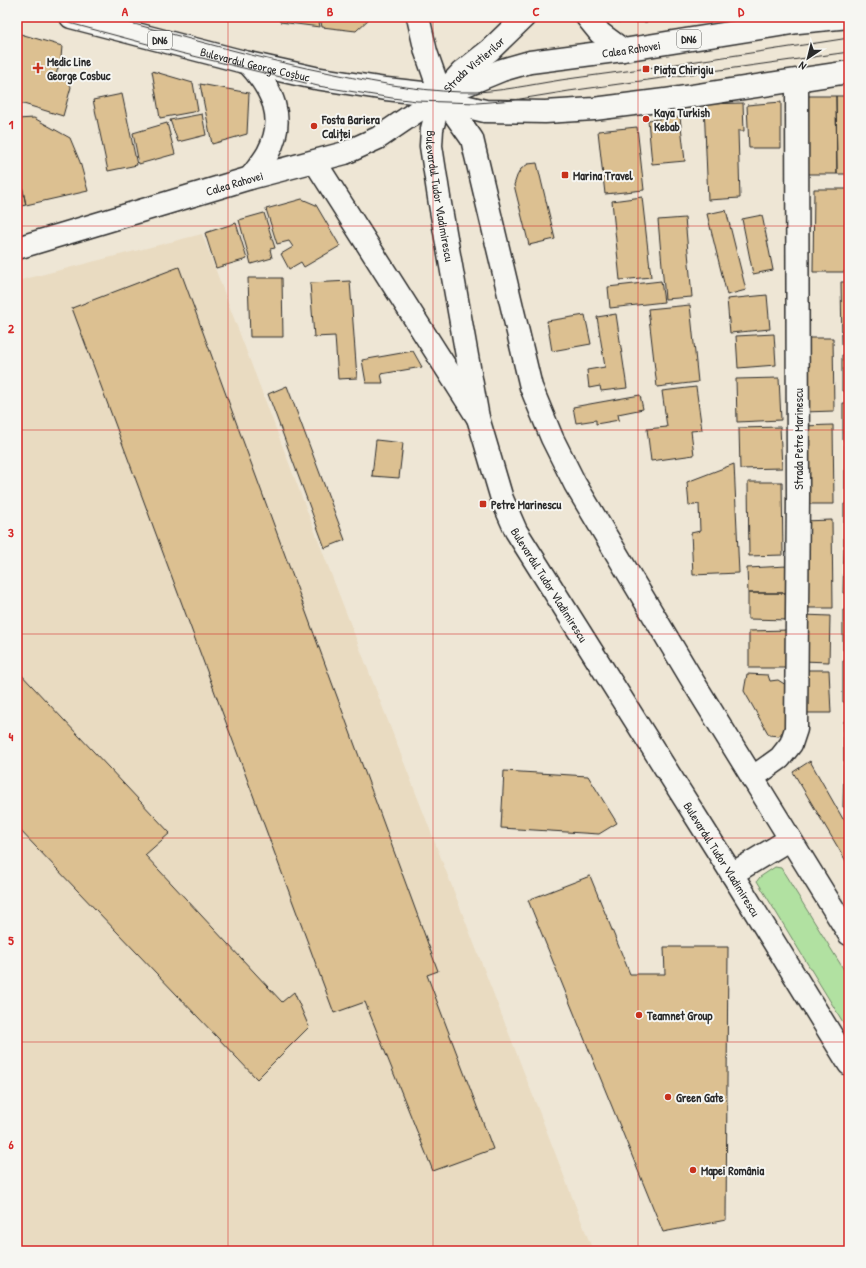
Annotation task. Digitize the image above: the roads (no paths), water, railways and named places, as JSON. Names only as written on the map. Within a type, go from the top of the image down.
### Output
[{"type":"main road","name":"Bulevardul George Coșbuc","points":[[71,17],[248,63],[340,83],[441,95]]},
{"type":"main road","points":[[418,17],[426,52],[441,95],[472,139],[532,387],[552,438],[576,484],[694,683],[849,934]]},
{"type":"main road","name":"Strada Vistierilor","points":[[441,95],[462,72],[494,46],[524,17]]},
{"type":"main road","points":[[587,17],[600,33],[623,50]]},
{"type":"main road","name":"Calea Rahovei","points":[[17,248],[250,178],[345,153],[378,138],[441,95],[502,70],[530,62],[623,50],[798,22],[849,17]]},
{"type":"main road","points":[[248,63],[264,82],[271,94],[275,108],[276,120],[275,134],[268,152],[250,178]]},
{"type":"main road","name":"DN6","points":[[441,95],[464,106],[479,110],[501,112],[545,112],[665,100],[849,72]]},
{"type":"main road","name":"Strada Petre Marinescu","points":[[752,778],[780,758],[791,744],[796,729],[798,496],[797,81]]},
{"type":"main road","name":"Bulevardul Tudor Vladimirescu","points":[[441,95],[432,130],[431,146],[441,212],[478,418],[502,499],[516,531],[732,874],[849,1064]]},
{"type":"main road","points":[[315,162],[478,418]]},
{"type":"main road","points":[[732,874],[790,839]]},
{"type":"tram line","points":[[47,17],[181,53],[318,86],[417,101],[477,103],[514,100],[849,52]]},
{"type":"tram line","points":[[108,17],[278,62],[353,78],[424,89],[460,92],[503,90],[849,38]]},
{"type":"place","name":"Medic Line George Cosbuc","points":[[38,68]]},
{"type":"place","name":"Piața Chirigiu","points":[[646,69]]},
{"type":"place","name":"Kaya Turkish Kebab","points":[[646,119]]},
{"type":"place","name":"Fosta Bariera Caliței","points":[[314,126]]},
{"type":"place","name":"Marina Travel","points":[[565,175]]},
{"type":"place","name":"Petre Marinescu","points":[[483,504]]},
{"type":"place","name":"Teamnet Group","points":[[639,1015]]},
{"type":"place","name":"Green Gate","points":[[668,1097]]},
{"type":"place","name":"Mapei România","points":[[693,1170]]}]
